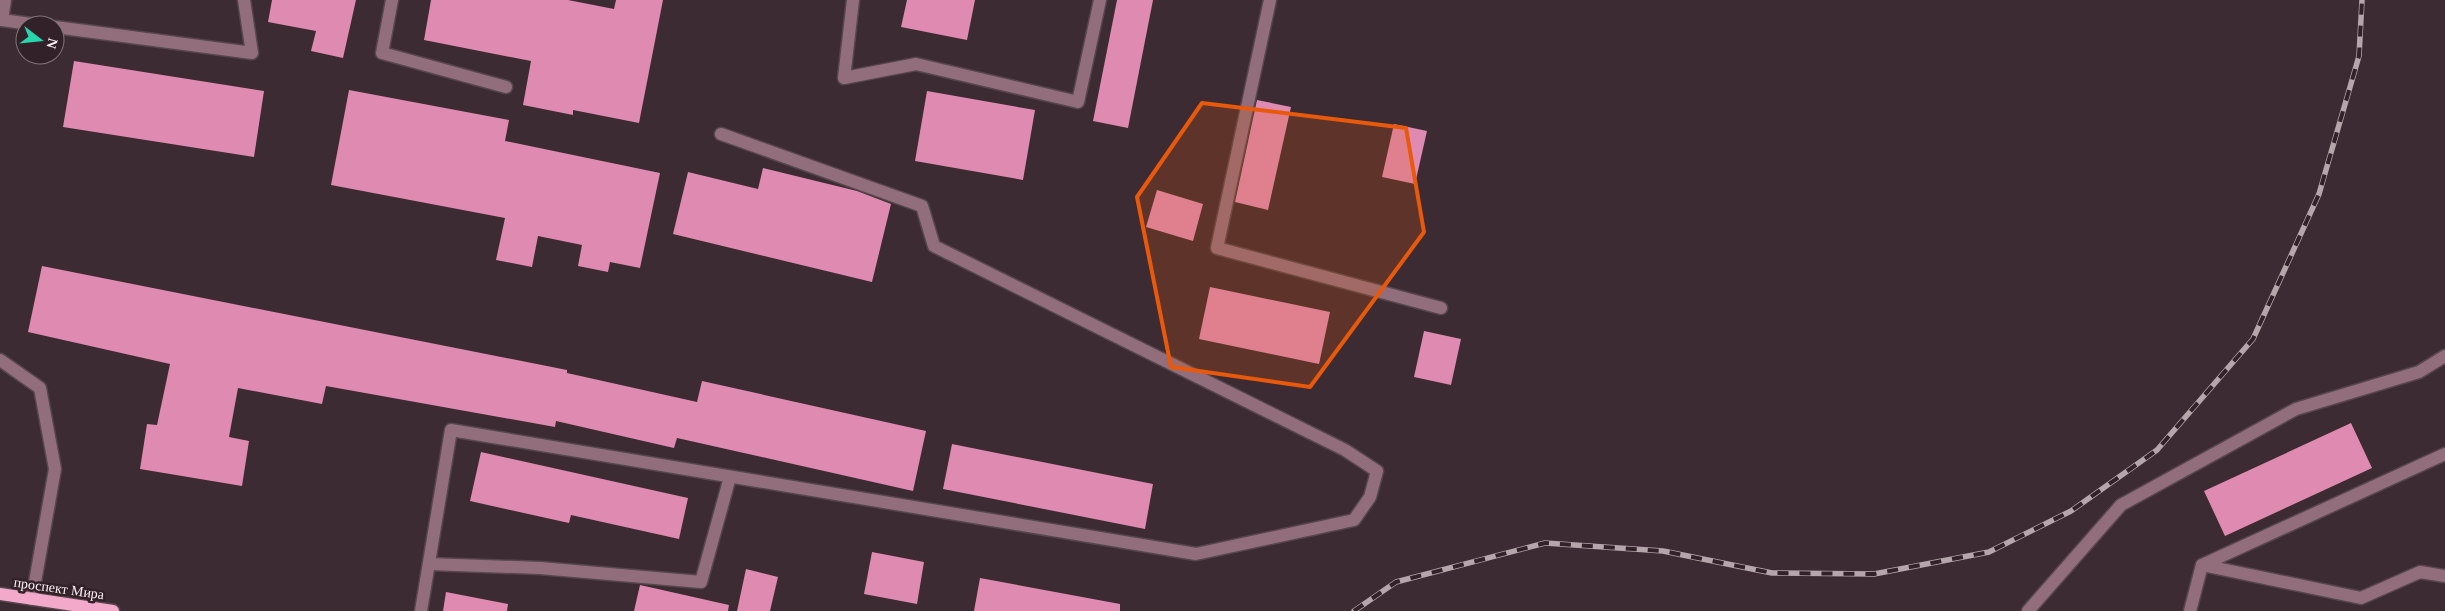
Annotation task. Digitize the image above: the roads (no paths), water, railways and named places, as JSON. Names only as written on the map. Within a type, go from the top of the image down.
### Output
[{"type":"main road","name":"проспект Мира","points":[[0,594],[113,611]]},
{"type":"lane","points":[[5,0],[2,20],[15,22]]},
{"type":"lane","points":[[65,28],[252,53],[244,0]]},
{"type":"lane","points":[[392,0],[382,53],[506,88]]},
{"type":"lane","points":[[853,0],[844,78],[916,64],[1078,102],[1100,0]]},
{"type":"lane","points":[[1270,0],[1217,248],[1441,308]]},
{"type":"lane","points":[[421,611],[451,430],[1196,554],[1354,520],[1370,497],[1377,471],[1345,450],[934,246],[922,206],[721,134]]},
{"type":"lane","points":[[2028,611],[2121,505],[2296,409],[2419,372],[2445,358]]},
{"type":"lane","points":[[0,360],[40,388],[55,469],[32,598]]},
{"type":"lane","points":[[2202,565],[2445,454]]},
{"type":"lane","points":[[429,564],[540,568],[701,582],[730,476]]},
{"type":"lane","points":[[2202,565],[2361,598],[2420,572],[2445,576]]},
{"type":"lane","points":[[2190,611],[2202,565]]},
{"type":"railway","points":[[1354,611],[1396,582],[1545,543],[1663,551],[1772,573],[1874,574],[1989,552],[2071,511],[2157,450],[2253,339],[2319,194],[2359,56],[2362,0]]}]
